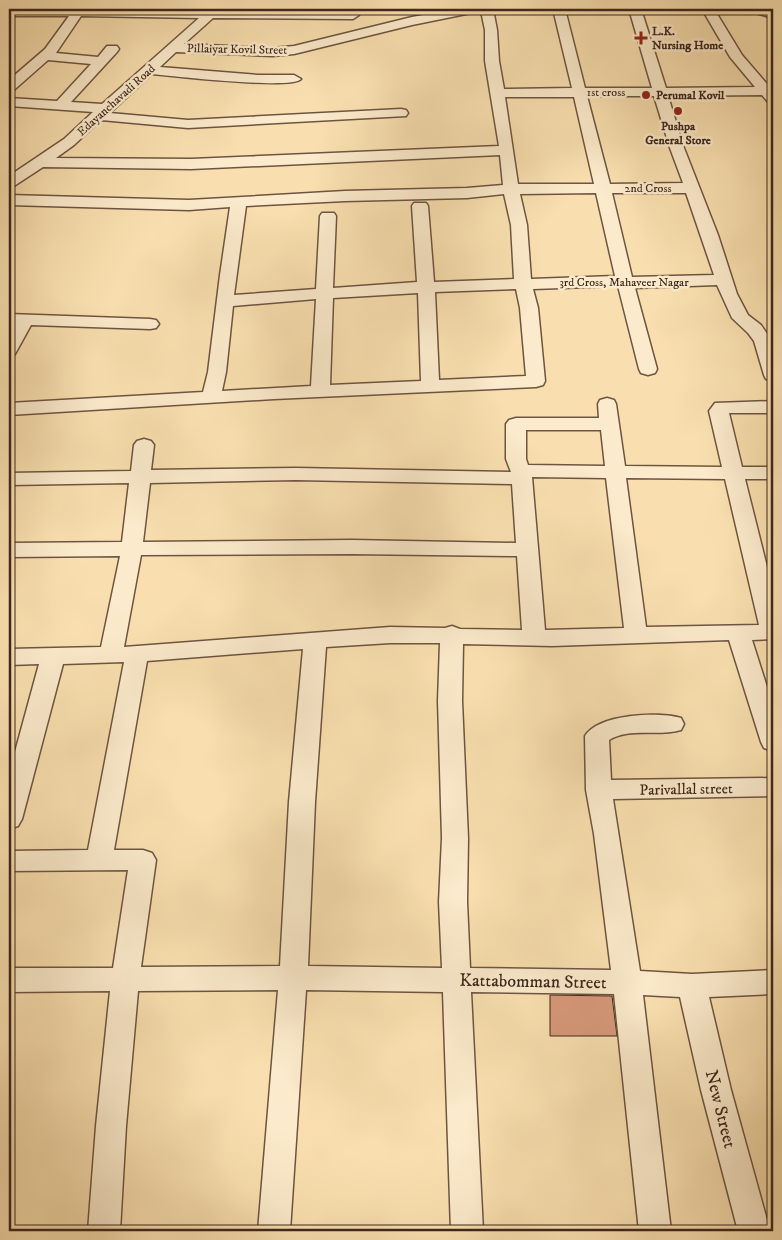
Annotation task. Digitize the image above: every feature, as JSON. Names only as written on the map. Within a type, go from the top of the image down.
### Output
[{"type":"street","name":"Pillaiyar Kovil Street","points":[[174,48],[254,46],[294,50],[412,21],[476,9]]},
{"type":"street","points":[[9,408],[211,396],[536,381],[519,225],[511,188],[486,9]]},
{"type":"street","points":[[559,9],[624,281],[648,369]]},
{"type":"street","points":[[635,9],[677,148],[710,235],[728,294],[746,322],[763,341],[773,375]]},
{"type":"street","points":[[708,9],[737,57],[770,96]]},
{"type":"street","points":[[756,9],[773,14]]},
{"type":"street","points":[[9,12],[214,11],[260,20],[353,15]]},
{"type":"street","name":"Edayanchavadi Road","points":[[9,183],[42,162],[103,112],[214,11]]},
{"type":"street","points":[[9,87],[46,56],[78,12]]},
{"type":"street","points":[[60,106],[112,49]]},
{"type":"street","points":[[46,56],[100,62]]},
{"type":"street","points":[[150,70],[258,79],[294,79]]},
{"type":"street","name":"1st cross","points":[[498,93],[713,91],[770,96]]},
{"type":"street","points":[[10,103],[60,106],[188,124],[401,113]]},
{"type":"street","points":[[42,162],[191,164],[507,150]]},
{"type":"street","name":"2nd Cross","points":[[9,200],[149,205],[239,203],[345,196],[467,192],[511,188],[692,188]]},
{"type":"street","points":[[211,396],[217,372],[239,203]]},
{"type":"street","points":[[420,206],[430,385]]},
{"type":"street","points":[[320,392],[328,216]]},
{"type":"street","name":"3rd Cross, Mahaveer Nagar","points":[[225,300],[425,287],[724,280]]},
{"type":"street","points":[[9,350],[17,319],[150,324]]},
{"type":"street","points":[[746,322],[773,324]]},
{"type":"street","points":[[9,657],[137,654],[315,642],[355,636],[452,634],[534,637],[773,632],[719,411],[722,407],[773,407]]},
{"type":"street","points":[[534,637],[521,474],[516,459],[516,424],[608,414],[636,635]]},
{"type":"street","points":[[111,655],[132,549],[142,477],[144,445]]},
{"type":"street","points":[[9,478],[296,474],[773,473]]},
{"type":"street","points":[[9,550],[352,548],[527,550]]},
{"type":"street","points":[[738,633],[773,742]]},
{"type":"street","points":[[452,634],[450,701],[455,838],[453,902],[467,1231]]},
{"type":"street","points":[[274,1231],[293,978],[302,802],[315,642]]},
{"type":"street","points":[[99,861],[137,654]]},
{"type":"street","points":[[9,819],[52,656]]},
{"type":"street","points":[[656,1231],[649,1191],[626,982],[607,834],[598,790],[597,736],[603,730],[615,727],[672,724]]},
{"type":"street","name":"Parivallal street","points":[[598,790],[773,788]]},
{"type":"street","points":[[9,861],[143,860],[125,980],[111,1126],[104,1231]]},
{"type":"street","name":"Kattabomman Street","points":[[9,980],[293,978],[626,982],[692,986],[773,982]]},
{"type":"street","name":"New Street","points":[[692,986],[716,1090],[754,1231]]},
{"type":"building","points":[[550,995],[612,996],[617,1036],[550,1036]]},
{"type":"place","name":"L.K. Nursing Home","points":[[641,38]]},
{"type":"place","name":"Perumal Kovil","points":[[646,95]]},
{"type":"place","name":"Pushpa General Store","points":[[678,111]]}]
